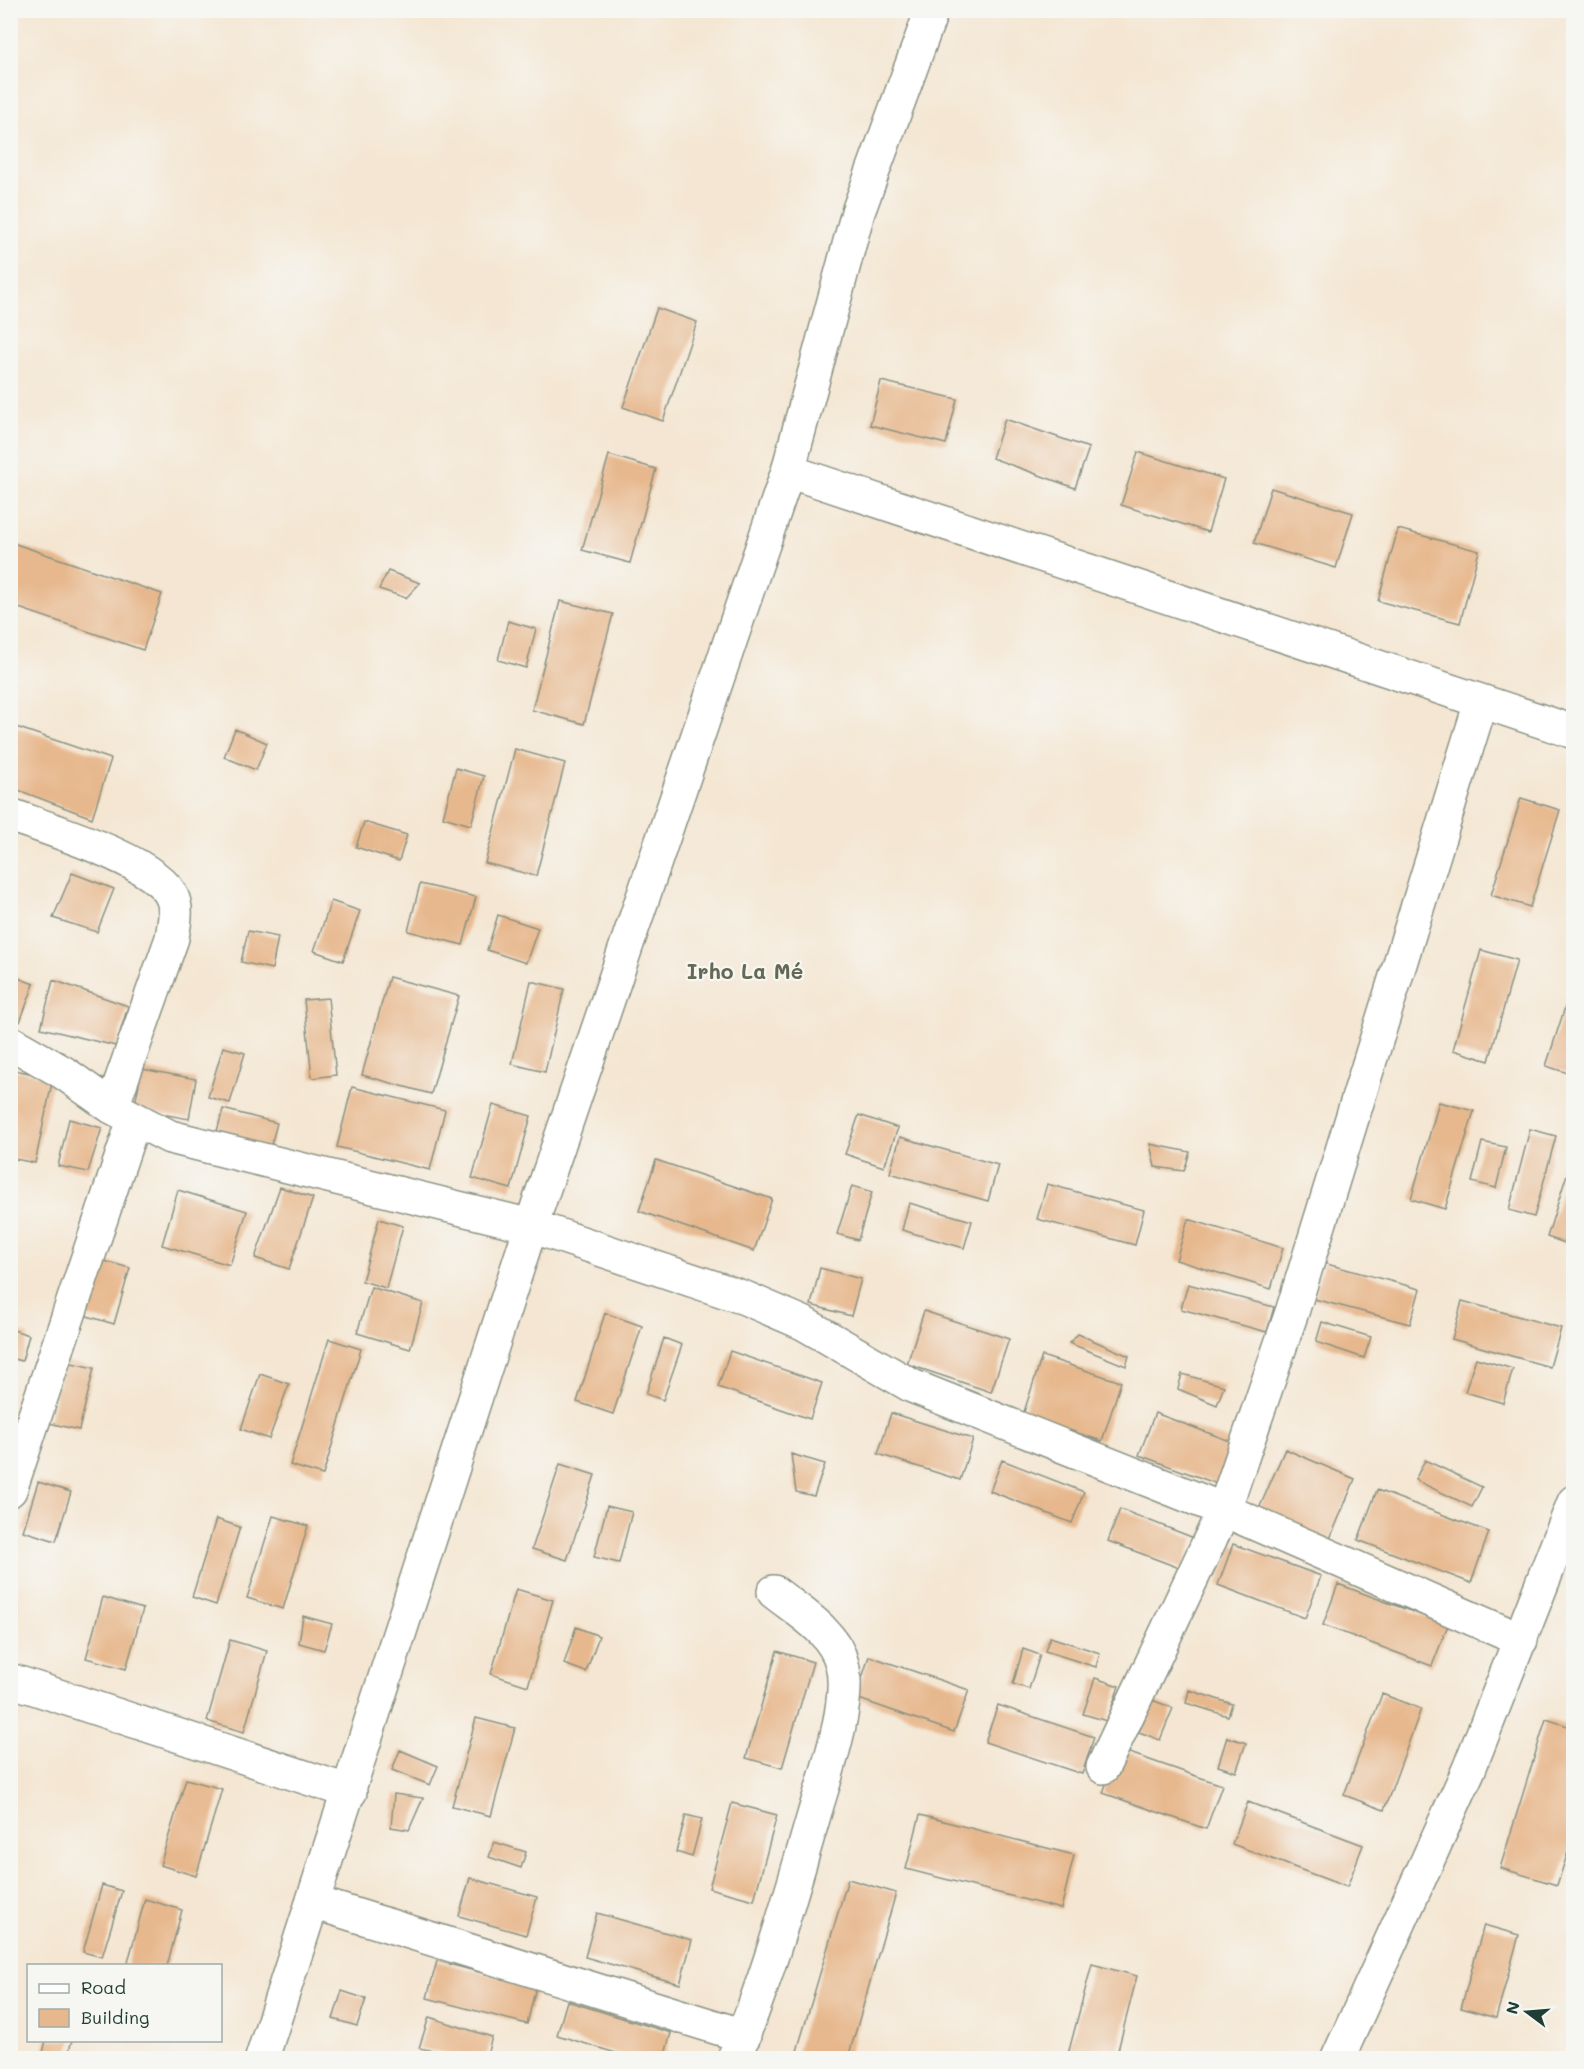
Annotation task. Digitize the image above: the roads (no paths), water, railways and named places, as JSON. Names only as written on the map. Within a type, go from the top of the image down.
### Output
[{"type":"street","points":[[262,2058],[350,1792],[531,1226],[788,471],[858,212],[932,10]]},
{"type":"street","points":[[788,471],[1574,732]]},
{"type":"street","points":[[1103,1767],[1224,1510],[1293,1309],[1481,702]]},
{"type":"street","points":[[10,814],[103,849],[147,870],[172,895],[175,916],[172,938],[123,1113],[10,1490]]},
{"type":"street","points":[[10,1042],[64,1072],[123,1113],[170,1137],[531,1226],[745,1298],[803,1323],[912,1386],[1224,1510],[1521,1640]]},
{"type":"street","points":[[1338,2058],[1469,1769],[1574,1502]]},
{"type":"street","points":[[314,1902],[739,2047],[806,1841],[832,1752],[842,1701],[843,1665],[830,1637],[774,1592]]},
{"type":"street","points":[[10,1680],[350,1792]]},
{"type":"district","name":"Irho La Mé","points":[[745,970]]}]
